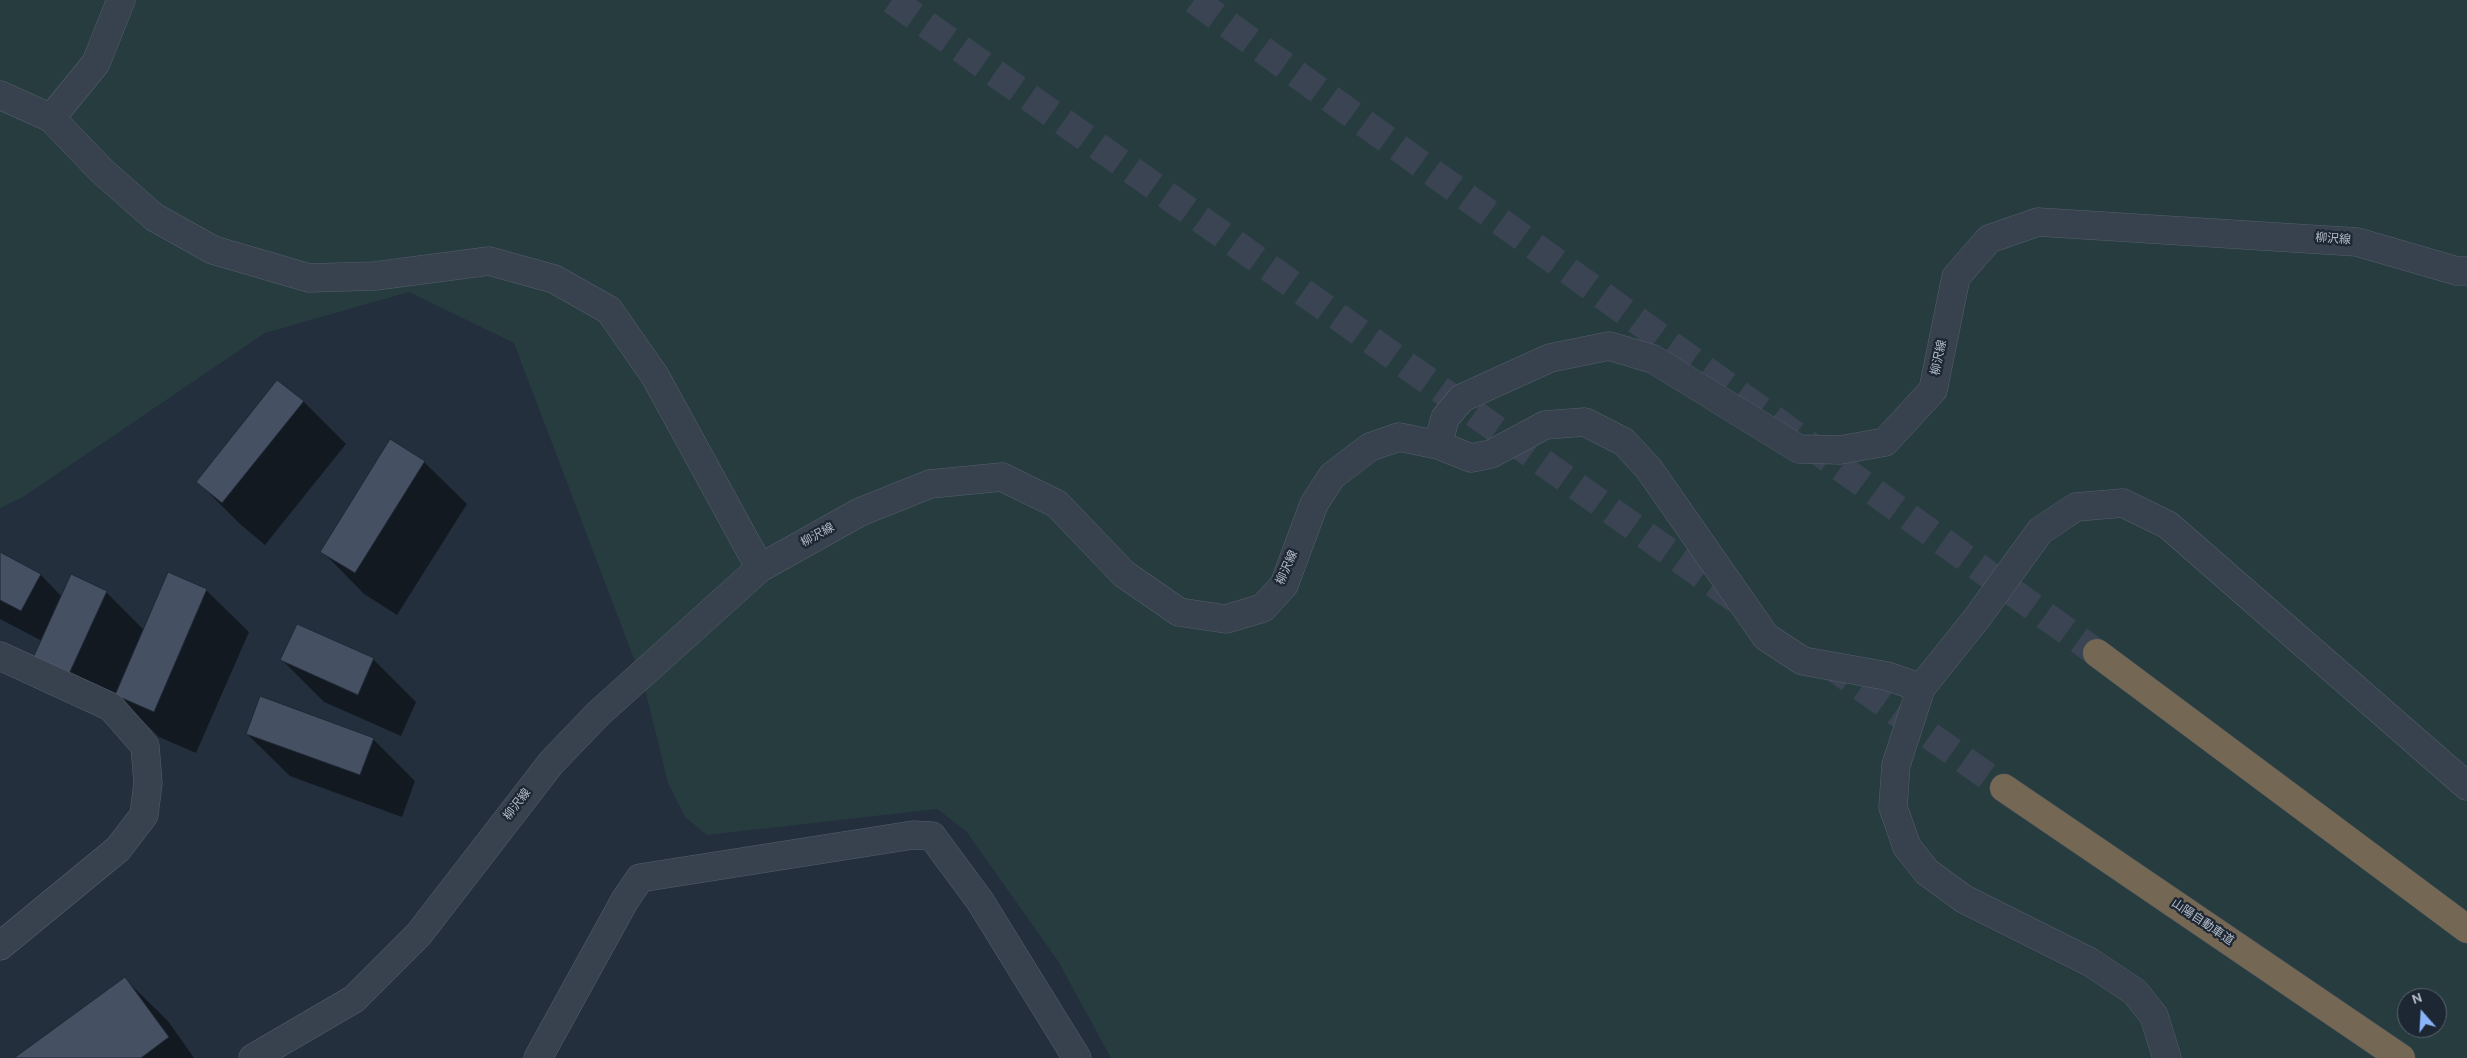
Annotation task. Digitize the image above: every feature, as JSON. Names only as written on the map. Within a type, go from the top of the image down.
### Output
[{"type":"highway","points":[[2097,653],[2467,929]]},
{"type":"highway","name":"山陽自動車道","points":[[2004,788],[2401,1058]]},
{"type":"street","points":[[51,118],[96,64],[121,0]]},
{"type":"street","points":[[0,95],[51,118],[102,171],[154,217],[213,250],[310,278],[375,276],[489,261],[554,279],[609,310],[655,376],[760,568]]},
{"type":"street","name":"柳沢線","points":[[1438,445],[1445,418],[1462,398],[1550,358],[1609,346],[1653,359],[1799,449],[1840,450],[1885,442],[1933,390],[1956,277],[1989,239],[2038,222],[2357,242],[2457,271],[2467,271]]},
{"type":"street","name":"柳沢線","points":[[253,1058],[354,999],[419,934],[551,763],[598,714],[760,568],[860,512],[930,484],[1002,477],[1057,504],[1124,574],[1179,612],[1226,619],[1263,608],[1284,585],[1314,504],[1332,476],[1370,447],[1399,437],[1438,445],[1471,458],[1491,454],[1544,424],[1584,422],[1624,442],[1649,469],[1766,637],[1803,661],[1887,676],[1921,688]]},
{"type":"street","points":[[2167,1058],[2154,1016],[2135,992],[2090,962],[1964,899],[1927,872],[1907,847],[1894,807],[1896,765],[1921,688],[1976,618],[2040,531],[2076,507],[2123,502],[2168,525],[2467,786]]},
{"type":"street","points":[[0,656],[111,707],[145,746],[148,783],[144,815],[118,849],[0,946]]},
{"type":"street","points":[[538,1058],[625,900],[640,878],[912,835],[932,836],[980,901],[1077,1058]]},
{"type":"green space","points":[[0,0],[2467,0],[2467,1058],[1111,1058],[1058,961],[966,831],[937,809],[707,835],[685,817],[668,783],[644,685],[514,343],[409,292],[265,333],[23,497],[0,508]]},
{"type":"building","points":[[277,380],[304,401],[222,503],[196,482]]},
{"type":"building","points":[[390,439],[425,461],[355,573],[320,552]]},
{"type":"building","points":[[0,552],[41,574],[21,611],[0,600]]},
{"type":"building","points":[[168,572],[207,589],[154,712],[115,695]]},
{"type":"building","points":[[71,574],[107,591],[69,674],[33,658]]},
{"type":"building","points":[[297,624],[374,658],[358,695],[280,660]]},
{"type":"building","points":[[260,696],[374,738],[360,775],[246,734]]},
{"type":"building","points":[[125,977],[169,1037],[141,1058],[14,1058]]},
{"type":"tunnel","points":[[892,0],[1741,603]]},
{"type":"tunnel","points":[[1194,0],[2097,653]]},
{"type":"tunnel","points":[[1827,663],[2004,788]]}]
